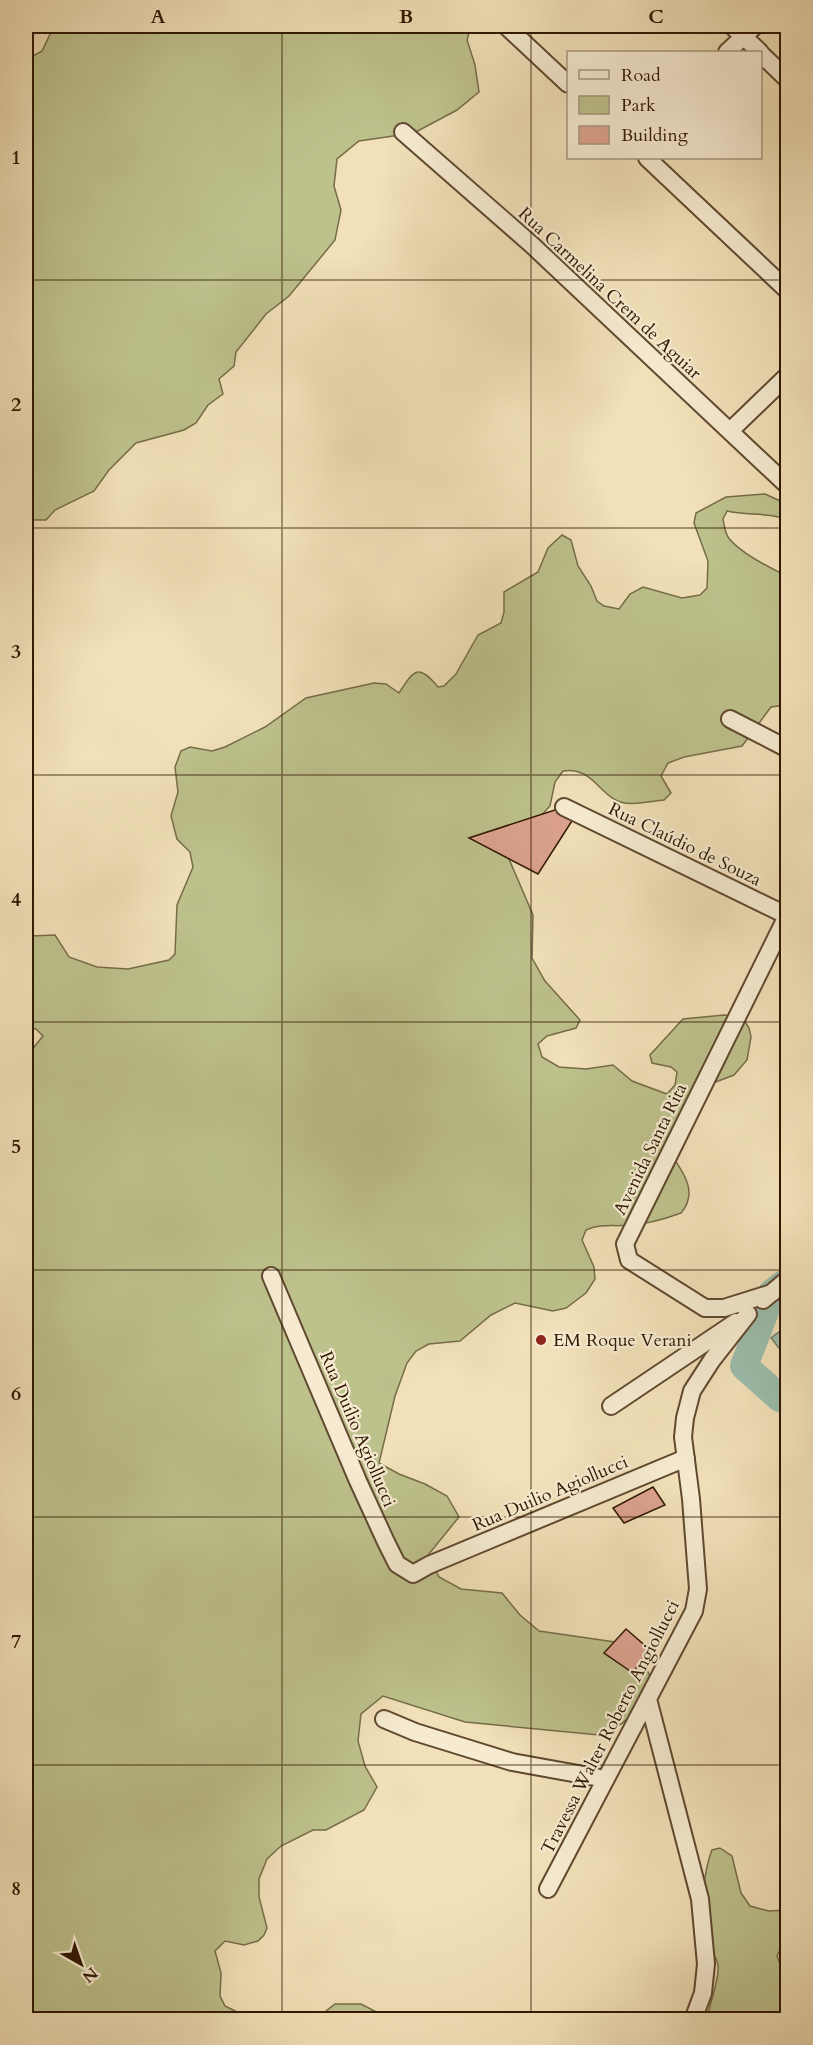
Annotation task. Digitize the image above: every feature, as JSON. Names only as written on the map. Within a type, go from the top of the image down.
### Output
[{"type":"street","points":[[506,26],[567,83]]},
{"type":"street","points":[[728,51],[743,29],[759,51]]},
{"type":"street","points":[[762,55],[788,81]]},
{"type":"street","name":"Rua Carmelina Crem de Aguiar","points":[[403,132],[532,245],[788,486]]},
{"type":"street","points":[[647,159],[788,291]]},
{"type":"street","points":[[730,431],[788,375]]},
{"type":"street","points":[[729,719],[788,749]]},
{"type":"street","name":"Rua Claúdio de Souza","points":[[564,807],[787,915]]},
{"type":"street","name":"Avenida Santa Rita","points":[[772,1293],[724,1308],[705,1308],[629,1260],[625,1244],[787,915]]},
{"type":"street","name":"Rua Duílio Agiollucci","points":[[271,1276],[358,1481],[398,1563],[413,1574],[429,1565]]},
{"type":"street","points":[[611,1406],[748,1314],[788,1280]]},
{"type":"street","name":"Travessa Walter Roberto Angiollucci","points":[[548,1889],[694,1611],[698,1589],[683,1437],[685,1418],[692,1391],[712,1360],[748,1314]]},
{"type":"street","name":"Rua Duilio Agiollucci","points":[[429,1565],[686,1458]]},
{"type":"street","points":[[648,1699],[700,1899],[706,1964],[703,1993],[693,2019]]},
{"type":"street","points":[[384,1719],[414,1732],[512,1762],[606,1779]]},
{"type":"green space","points":[[54,26],[471,26],[467,40],[475,65],[479,92],[457,110],[414,133],[359,141],[337,159],[334,186],[341,210],[335,240],[289,296],[266,314],[236,352],[234,366],[219,379],[223,394],[208,405],[196,423],[184,430],[136,443],[109,470],[94,491],[55,510],[46,520],[26,520],[26,60],[42,51]]},
{"type":"green space","points":[[765,494],[787,504],[787,520],[773,516],[727,511],[723,519],[727,535],[733,543],[755,559],[787,576],[787,705],[771,707],[742,746],[684,757],[668,763],[661,776],[671,793],[664,800],[625,803],[609,796],[582,773],[563,771],[555,782],[550,806],[519,839],[509,859],[533,915],[532,958],[545,981],[580,1020],[576,1028],[547,1036],[538,1044],[542,1057],[559,1067],[586,1069],[613,1065],[632,1081],[667,1094],[675,1085],[677,1072],[671,1067],[652,1063],[650,1055],[683,1019],[724,1015],[742,1017],[749,1028],[751,1037],[747,1060],[734,1075],[697,1089],[682,1113],[686,1141],[666,1147],[682,1171],[688,1187],[687,1204],[681,1213],[642,1224],[602,1226],[586,1230],[582,1240],[594,1267],[595,1279],[586,1293],[566,1308],[553,1311],[515,1303],[491,1315],[460,1341],[429,1344],[416,1351],[407,1363],[395,1396],[379,1463],[447,1496],[459,1517],[428,1555],[439,1577],[461,1589],[502,1593],[520,1615],[539,1631],[622,1643],[641,1658],[652,1680],[643,1706],[621,1724],[599,1735],[465,1722],[383,1696],[361,1714],[358,1741],[365,1766],[377,1787],[364,1810],[326,1830],[313,1830],[281,1846],[267,1859],[259,1879],[259,1897],[267,1928],[264,1935],[258,1941],[244,1945],[225,1941],[215,1951],[221,1973],[220,1996],[225,2006],[251,2019],[26,2019],[26,1057],[43,1036],[36,1029],[26,1027],[26,935],[55,935],[69,957],[97,967],[128,969],[169,960],[175,954],[177,905],[193,867],[190,852],[177,839],[171,816],[178,792],[175,767],[181,751],[190,747],[212,751],[225,747],[265,727],[306,698],[374,683],[386,684],[399,693],[417,672],[426,675],[438,687],[444,686],[456,674],[478,635],[501,623],[504,612],[504,592],[538,572],[548,548],[562,535],[571,540],[578,566],[591,586],[597,601],[604,606],[619,609],[630,594],[643,587],[682,598],[700,595],[707,588],[708,561],[694,523],[696,513],[726,497]]},
{"type":"green space","points":[[720,1848],[732,1856],[741,1893],[750,1906],[769,1911],[787,1910],[787,1935],[777,1956],[787,1983],[787,2019],[707,2019],[718,1965],[716,1958],[703,1942],[700,1924],[704,1882],[710,1857],[712,1850]]},
{"type":"green space","points":[[335,2004],[361,2004],[384,2016],[437,2017],[439,2019],[316,2019]]},
{"type":"shaded area","points":[[787,1326],[787,1358],[771,1338]]},
{"type":"building","points":[[564,807],[577,813],[538,874],[469,838]]},
{"type":"building","points":[[653,1487],[665,1505],[624,1523],[613,1508]]},
{"type":"building","points":[[626,1629],[649,1649],[633,1673],[604,1653]]},
{"type":"waterway","points":[[780,1398],[744,1366],[772,1293],[788,1281]]},
{"type":"place","name":"EM Roque Verani","points":[[541,1340]]}]
